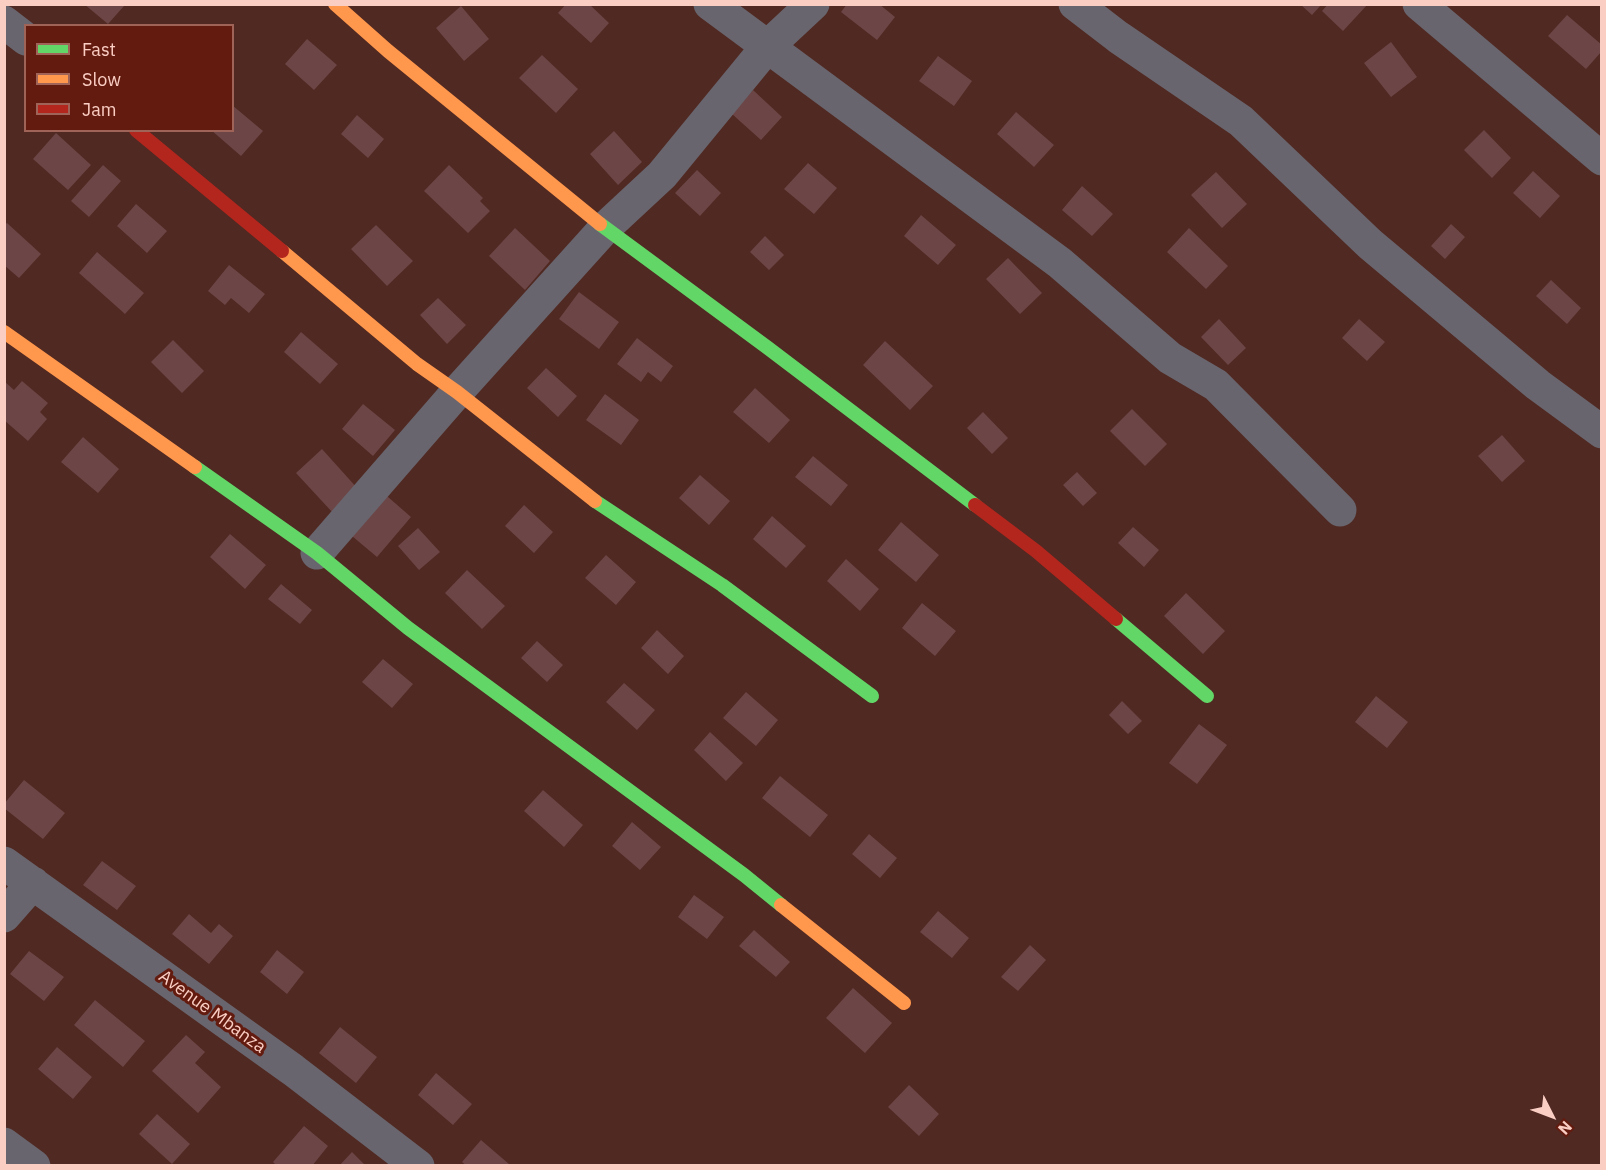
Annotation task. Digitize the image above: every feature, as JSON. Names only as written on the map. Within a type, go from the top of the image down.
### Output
[{"type":"street","points":[[335,4],[388,51],[605,228],[1036,551],[1207,696]]},
{"type":"street","points":[[710,4],[1060,263],[1170,358],[1216,385],[1340,510]]},
{"type":"street","points":[[317,553],[457,392],[605,228],[663,175],[766,47],[813,4]]},
{"type":"street","points":[[1075,4],[1118,37],[1241,121],[1370,244],[1538,385],[1602,432]]},
{"type":"street","points":[[1419,4],[1602,159]]},
{"type":"street","points":[[4,22],[24,37]]},
{"type":"street","points":[[138,132],[417,363],[596,502],[723,585],[872,696]]},
{"type":"street","points":[[4,332],[317,553],[408,628],[744,875],[904,1003]]},
{"type":"street","name":"Avenue Mbanza","points":[[4,863],[283,1063],[418,1166]]},
{"type":"street","points":[[4,916],[33,883]]},
{"type":"street","points":[[4,1144],[34,1166]]},
{"type":"building","points":[[84,4],[123,4],[124,6],[108,24]]},
{"type":"building","points":[[566,4],[589,4],[609,23],[591,43],[558,13]]},
{"type":"building","points":[[847,4],[879,4],[895,17],[877,40],[841,12]]},
{"type":"building","points":[[1300,4],[1322,4],[1312,15]]},
{"type":"building","points":[[1328,4],[1368,4],[1343,31],[1322,11]]},
{"type":"building","points":[[461,6],[489,39],[464,61],[436,28]]},
{"type":"building","points":[[1567,15],[1602,45],[1602,51],[1586,69],[1548,36]]},
{"type":"building","points":[[307,39],[337,65],[314,90],[285,64]]},
{"type":"building","points":[[1391,42],[1417,77],[1391,97],[1364,63]]},
{"type":"building","points":[[542,55],[578,89],[556,113],[519,78]]},
{"type":"building","points":[[938,56],[972,81],[954,106],[919,81]]},
{"type":"building","points":[[753,90],[782,117],[761,140],[732,114]]},
{"type":"building","points":[[234,107],[263,131],[241,156],[213,132],[234,132]]},
{"type":"building","points":[[1016,112],[1054,145],[1034,167],[997,134]]},
{"type":"building","points":[[357,115],[384,139],[368,158],[341,134]]},
{"type":"building","points":[[1484,130],[1511,158],[1492,178],[1464,150]]},
{"type":"building","points":[[614,131],[642,162],[618,185],[590,154]]},
{"type":"building","points":[[56,133],[91,165],[68,190],[33,159]]},
{"type":"building","points":[[808,163],[837,188],[814,214],[784,189]]},
{"type":"building","points":[[103,165],[121,181],[89,217],[71,201]]},
{"type":"building","points":[[449,165],[483,198],[480,201],[490,211],[468,233],[424,191]]},
{"type":"building","points":[[697,170],[721,193],[700,216],[675,193]]},
{"type":"building","points":[[1533,171],[1560,196],[1540,218],[1513,193]]},
{"type":"building","points":[[1216,172],[1247,204],[1222,228],[1191,195]]},
{"type":"building","points":[[1082,186],[1113,214],[1092,236],[1062,210]]},
{"type":"building","points":[[136,204],[167,231],[147,253],[117,226]]},
{"type":"building","points":[[921,215],[956,245],[938,265],[904,236]]},
{"type":"building","points":[[7,223],[41,254],[19,278],[4,265],[4,225]]},
{"type":"building","points":[[1451,224],[1465,237],[1445,259],[1431,246]]},
{"type":"building","points":[[376,225],[413,261],[387,286],[351,249]]},
{"type":"building","points":[[515,228],[550,261],[525,290],[489,256]]},
{"type":"building","points":[[1189,228],[1228,266],[1206,289],[1167,252]]},
{"type":"building","points":[[765,236],[784,255],[769,270],[750,252]]},
{"type":"building","points":[[97,252],[144,293],[125,314],[79,273]]},
{"type":"building","points":[[1008,258],[1042,293],[1020,314],[986,279]]},
{"type":"building","points":[[229,265],[265,294],[249,313],[231,298],[225,305],[208,291]]},
{"type":"building","points":[[1551,280],[1581,308],[1567,324],[1536,296]]},
{"type":"building","points":[[579,292],[619,322],[599,349],[559,319]]},
{"type":"building","points":[[438,298],[466,325],[447,344],[420,315]]},
{"type":"building","points":[[1219,319],[1246,348],[1228,365],[1201,337]]},
{"type":"building","points":[[1359,319],[1385,342],[1367,361],[1342,338]]},
{"type":"building","points":[[301,332],[338,364],[320,384],[284,352]]},
{"type":"building","points":[[637,338],[673,366],[661,382],[648,372],[641,382],[617,364]]},
{"type":"building","points":[[173,340],[204,371],[182,393],[151,362]]},
{"type":"building","points":[[885,341],[933,386],[910,410],[863,365]]},
{"type":"building","points":[[546,368],[577,396],[558,417],[527,388]]},
{"type":"building","points":[[4,381],[14,390],[22,381],[48,403],[40,412],[47,419],[28,441],[4,420]]},
{"type":"building","points":[[755,388],[790,420],[769,443],[733,412]]},
{"type":"building","points":[[605,394],[639,420],[621,445],[586,420]]},
{"type":"building","points":[[363,404],[395,430],[373,456],[342,429]]},
{"type":"building","points":[[1132,409],[1167,444],[1145,466],[1110,431]]},
{"type":"building","points":[[983,412],[1008,438],[992,454],[967,428]]},
{"type":"building","points":[[1502,435],[1525,461],[1502,482],[1478,456]]},
{"type":"building","points":[[83,437],[119,469],[98,493],[61,462]]},
{"type":"building","points":[[322,449],[358,489],[333,513],[296,473]]},
{"type":"building","points":[[813,456],[848,485],[831,506],[795,477]]},
{"type":"building","points":[[1077,472],[1097,493],[1083,506],[1063,485]]},
{"type":"building","points":[[700,475],[730,501],[709,525],[679,498]]},
{"type":"building","points":[[380,490],[411,517],[377,557],[346,531]]},
{"type":"building","points":[[524,505],[553,532],[534,553],[505,526]]},
{"type":"building","points":[[772,516],[806,546],[786,568],[753,539]]},
{"type":"building","points":[[901,522],[939,555],[916,582],[878,550]]},
{"type":"building","points":[[1133,527],[1159,550],[1144,567],[1118,543]]},
{"type":"building","points":[[418,528],[440,552],[419,570],[398,546]]},
{"type":"building","points":[[230,534],[266,565],[245,589],[210,557]]},
{"type":"building","points":[[606,555],[636,582],[616,605],[585,578]]},
{"type":"building","points":[[846,559],[879,589],[860,611],[827,581]]},
{"type":"building","points":[[467,570],[505,606],[482,629],[445,593]]},
{"type":"building","points":[[281,584],[312,610],[300,624],[268,599]]},
{"type":"building","points":[[1186,593],[1225,631],[1203,654],[1164,616]]},
{"type":"building","points":[[922,603],[956,631],[935,656],[902,628]]},
{"type":"building","points":[[657,630],[684,656],[668,674],[641,648]]},
{"type":"building","points":[[537,641],[563,665],[547,682],[521,658]]},
{"type":"building","points":[[383,659],[413,684],[392,708],[362,682]]},
{"type":"building","points":[[624,683],[655,710],[637,730],[606,702]]},
{"type":"building","points":[[746,692],[778,720],[756,746],[723,718]]},
{"type":"building","points":[[1376,696],[1408,722],[1387,748],[1355,722]]},
{"type":"building","points":[[1122,701],[1142,721],[1128,734],[1109,715]]},
{"type":"building","points":[[1199,724],[1227,745],[1197,784],[1169,763]]},
{"type":"building","points":[[710,732],[743,763],[726,781],[694,750]]},
{"type":"building","points":[[780,776],[828,815],[810,837],[762,798]]},
{"type":"building","points":[[24,780],[65,813],[43,839],[4,808],[4,804]]},
{"type":"building","points":[[543,790],[583,825],[564,847],[524,811]]},
{"type":"building","points":[[632,822],[661,847],[640,870],[612,846]]},
{"type":"building","points":[[869,834],[897,858],[880,878],[852,854]]},
{"type":"building","points":[[102,861],[136,886],[117,910],[83,885]]},
{"type":"building","points":[[694,895],[724,917],[707,939],[678,917]]},
{"type":"building","points":[[938,911],[969,938],[952,958],[920,932]]},
{"type":"building","points":[[189,914],[211,933],[219,924],[233,936],[209,964],[172,934]]},
{"type":"building","points":[[754,930],[790,962],[776,977],[739,946]]},
{"type":"building","points":[[1030,945],[1046,960],[1018,991],[1001,977]]},
{"type":"building","points":[[277,950],[304,972],[287,994],[260,972]]},
{"type":"building","points":[[29,951],[64,977],[44,1001],[10,974]]},
{"type":"building","points":[[853,988],[892,1023],[865,1053],[826,1018]]},
{"type":"building","points":[[95,1000],[145,1041],[123,1067],[74,1025]]},
{"type":"building","points":[[340,1027],[377,1057],[356,1083],[319,1053]]},
{"type":"building","points":[[186,1035],[205,1052],[195,1063],[221,1087],[198,1113],[152,1071]]},
{"type":"building","points":[[57,1047],[92,1077],[73,1099],[38,1069]]},
{"type":"building","points":[[436,1073],[472,1104],[453,1125],[418,1095]]},
{"type":"building","points":[[909,1085],[939,1114],[919,1136],[888,1107]]},
{"type":"building","points":[[157,1114],[190,1144],[172,1164],[139,1134]]},
{"type":"building","points":[[304,1126],[328,1146],[312,1166],[277,1166],[273,1162]]},
{"type":"building","points":[[481,1140],[509,1164],[508,1166],[467,1166],[462,1162]]},
{"type":"building","points":[[352,1152],[366,1166],[339,1166]]},
{"type":"traffic: fast","points":[[600,224],[975,505]]},
{"type":"traffic: fast","points":[[195,467],[317,553],[408,628],[744,875],[781,905]]},
{"type":"traffic: fast","points":[[595,501],[722,585],[872,696]]},
{"type":"traffic: fast","points":[[1116,619],[1207,696]]},
{"type":"traffic: slow","points":[[335,4],[388,51],[600,224]]},
{"type":"traffic: slow","points":[[282,251],[417,364],[457,392],[595,501]]},
{"type":"traffic: slow","points":[[4,332],[195,467]]},
{"type":"traffic: slow","points":[[781,905],[904,1003]]},
{"type":"traffic: jam","points":[[138,132],[282,251]]},
{"type":"traffic: jam","points":[[975,505],[1036,551],[1116,619]]}]
